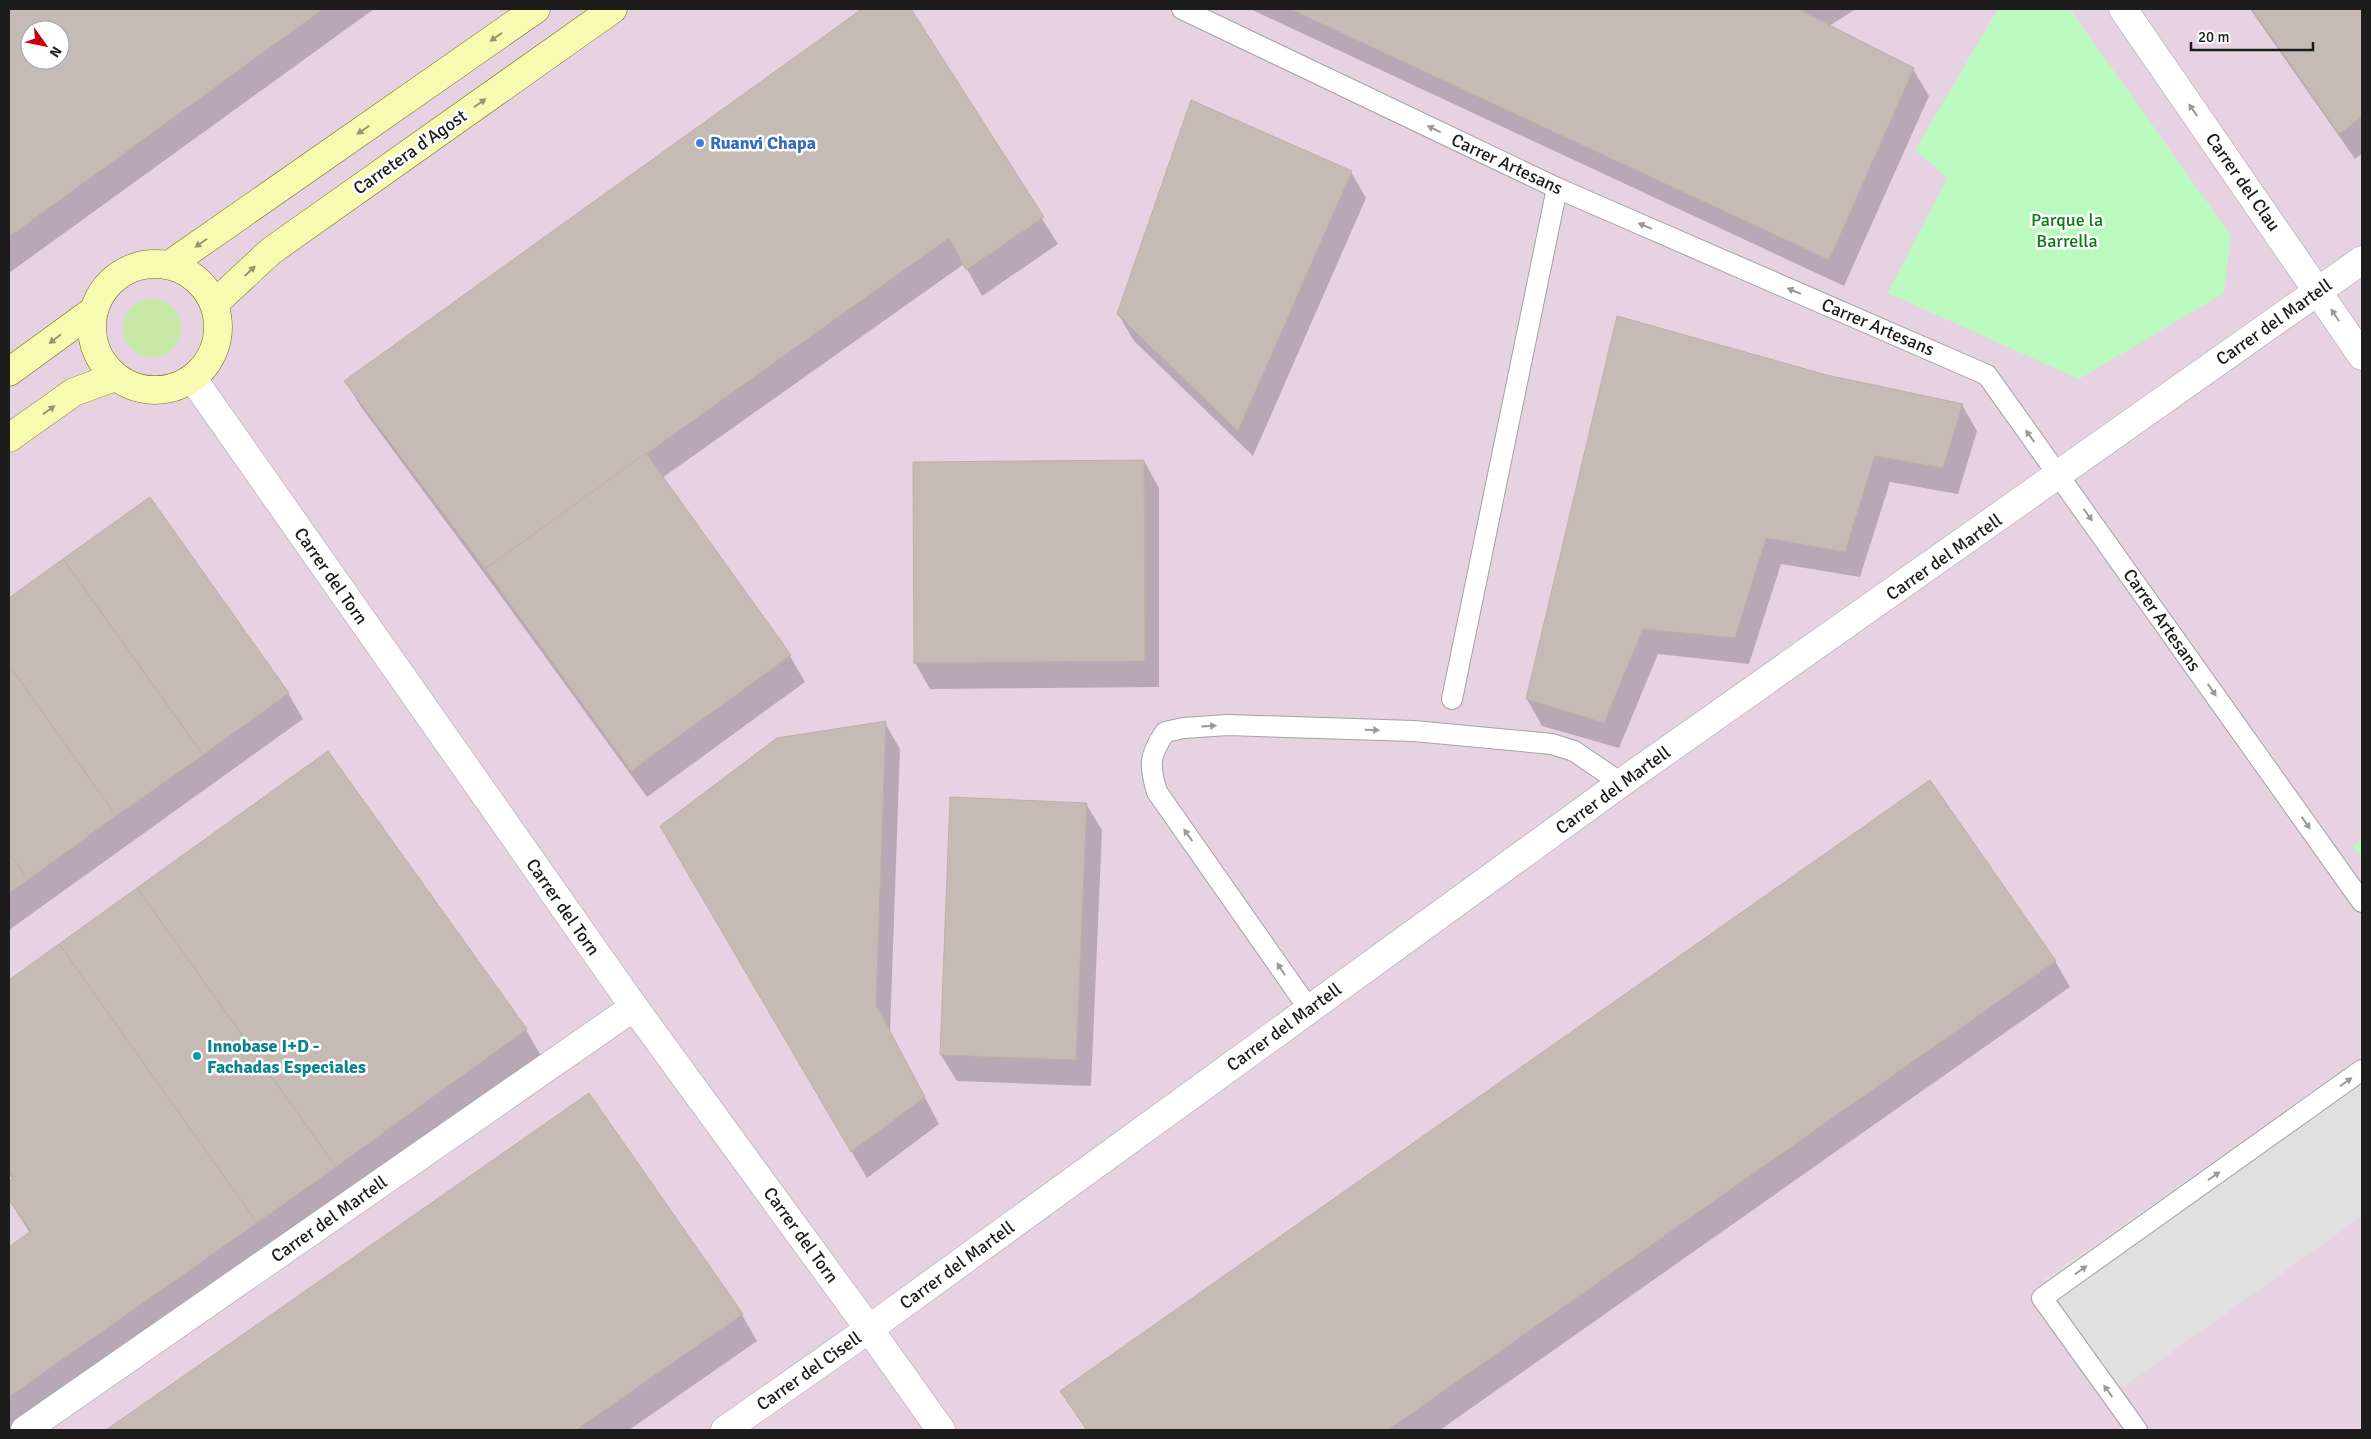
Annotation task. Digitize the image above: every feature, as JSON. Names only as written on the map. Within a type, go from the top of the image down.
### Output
[{"type":"main road","points":[[169,265],[536,9]]},
{"type":"main road","name":"Carretera d'Agost","points":[[214,304],[271,251],[613,9]]},
{"type":"main road","points":[[146,264],[169,265],[188,272],[204,286],[214,304],[219,331],[211,358],[192,379],[174,388],[154,391],[134,387],[116,377],[103,364],[94,347],[92,328],[94,310],[106,289],[123,273],[146,264]]},
{"type":"main road","points":[[9,372],[94,310]]},
{"type":"main road","points":[[9,438],[74,392],[116,377]]},
{"type":"street","name":"Carrer del Clau","points":[[2124,9],[2362,356]]},
{"type":"street","name":"Carrer del Martell","points":[[869,1329],[1621,783],[2362,260]]},
{"type":"street","name":"Carrer del Torn","points":[[192,379],[634,1008],[941,1430]]},
{"type":"street","name":"Carrer del Martell","points":[[25,1430],[634,1008]]},
{"type":"street","name":"Carrer del Cisell","points":[[725,1430],[869,1329]]},
{"type":"lane","name":"Carrer Artesans","points":[[1182,9],[1557,188],[1987,376],[2362,902]]},
{"type":"lane","points":[[1452,700],[1557,188]]},
{"type":"lane","points":[[1308,1009],[1157,792],[1152,772],[1153,749],[1165,732],[1184,728],[1226,725],[1414,731],[1552,744],[1574,751],[1621,783]]},
{"type":"lane","points":[[2136,1430],[2042,1298],[2362,1070]]},
{"type":"shaded area","points":[[9,9],[2362,9],[2362,1430],[9,1430]]},
{"type":"shaded area","points":[[2362,1059],[2362,1216],[2119,1390],[2045,1279]]},
{"type":"green space","name":"Parque la Barrella","points":[[1998,9],[2070,9],[2231,236],[2224,293],[2079,379],[1888,293],[1947,178],[1915,150]]},
{"type":"green space","points":[[146,299],[158,299],[173,307],[181,322],[181,334],[173,349],[158,357],[146,357],[131,349],[123,334],[123,322],[131,307]]},
{"type":"green space","points":[[2362,839],[2362,859],[2353,846]]},
{"type":"building","points":[[9,9],[323,9],[9,237]]},
{"type":"building","points":[[862,9],[911,9],[1044,217],[966,270],[949,238],[485,569],[344,381]]},
{"type":"building","points":[[1290,9],[1798,9],[1914,68],[1829,260]]},
{"type":"building","points":[[2252,9],[2362,9],[2362,117],[2339,134]]},
{"type":"building","points":[[1191,100],[1352,171],[1238,431],[1117,314]]},
{"type":"building","points":[[1617,316],[1827,375],[1963,404],[1943,468],[1875,456],[1845,552],[1766,538],[1735,638],[1643,629],[1604,723],[1526,699]]},
{"type":"building","points":[[646,453],[791,655],[631,771],[485,569]]},
{"type":"building","points":[[1144,460],[1145,661],[914,663],[913,462]]},
{"type":"building","points":[[150,497],[289,693],[203,755],[63,559]]},
{"type":"building","points":[[63,559],[203,755],[116,816],[9,665],[9,598]]},
{"type":"building","points":[[9,665],[116,816],[28,880],[9,853]]},
{"type":"building","points":[[886,721],[876,1005],[925,1097],[851,1152],[660,826],[777,738]]},
{"type":"building","points":[[328,751],[527,1029],[336,1167],[137,888]]},
{"type":"building","points":[[1930,780],[2056,961],[1388,1430],[1087,1430],[1060,1391]]},
{"type":"building","points":[[950,797],[1087,803],[1076,1060],[940,1055]]},
{"type":"building","points":[[9,853],[28,880],[9,893]]},
{"type":"building","name":"Innobase I+D - Fachadas Especiales","points":[[137,888],[336,1167],[257,1223],[59,944]]},
{"type":"building","points":[[59,944],[257,1223],[9,1397],[9,1247],[31,1231],[9,1200],[9,1181],[14,1178],[9,1170],[9,980]]},
{"type":"building","points":[[589,1093],[743,1314],[576,1430],[106,1430]]},
{"type":"place","name":"Ruanvi Chapa","points":[[700,143]]},
{"type":"place","name":"Innobase I+D - Fachadas Especiales","points":[[197,1056]]}]
